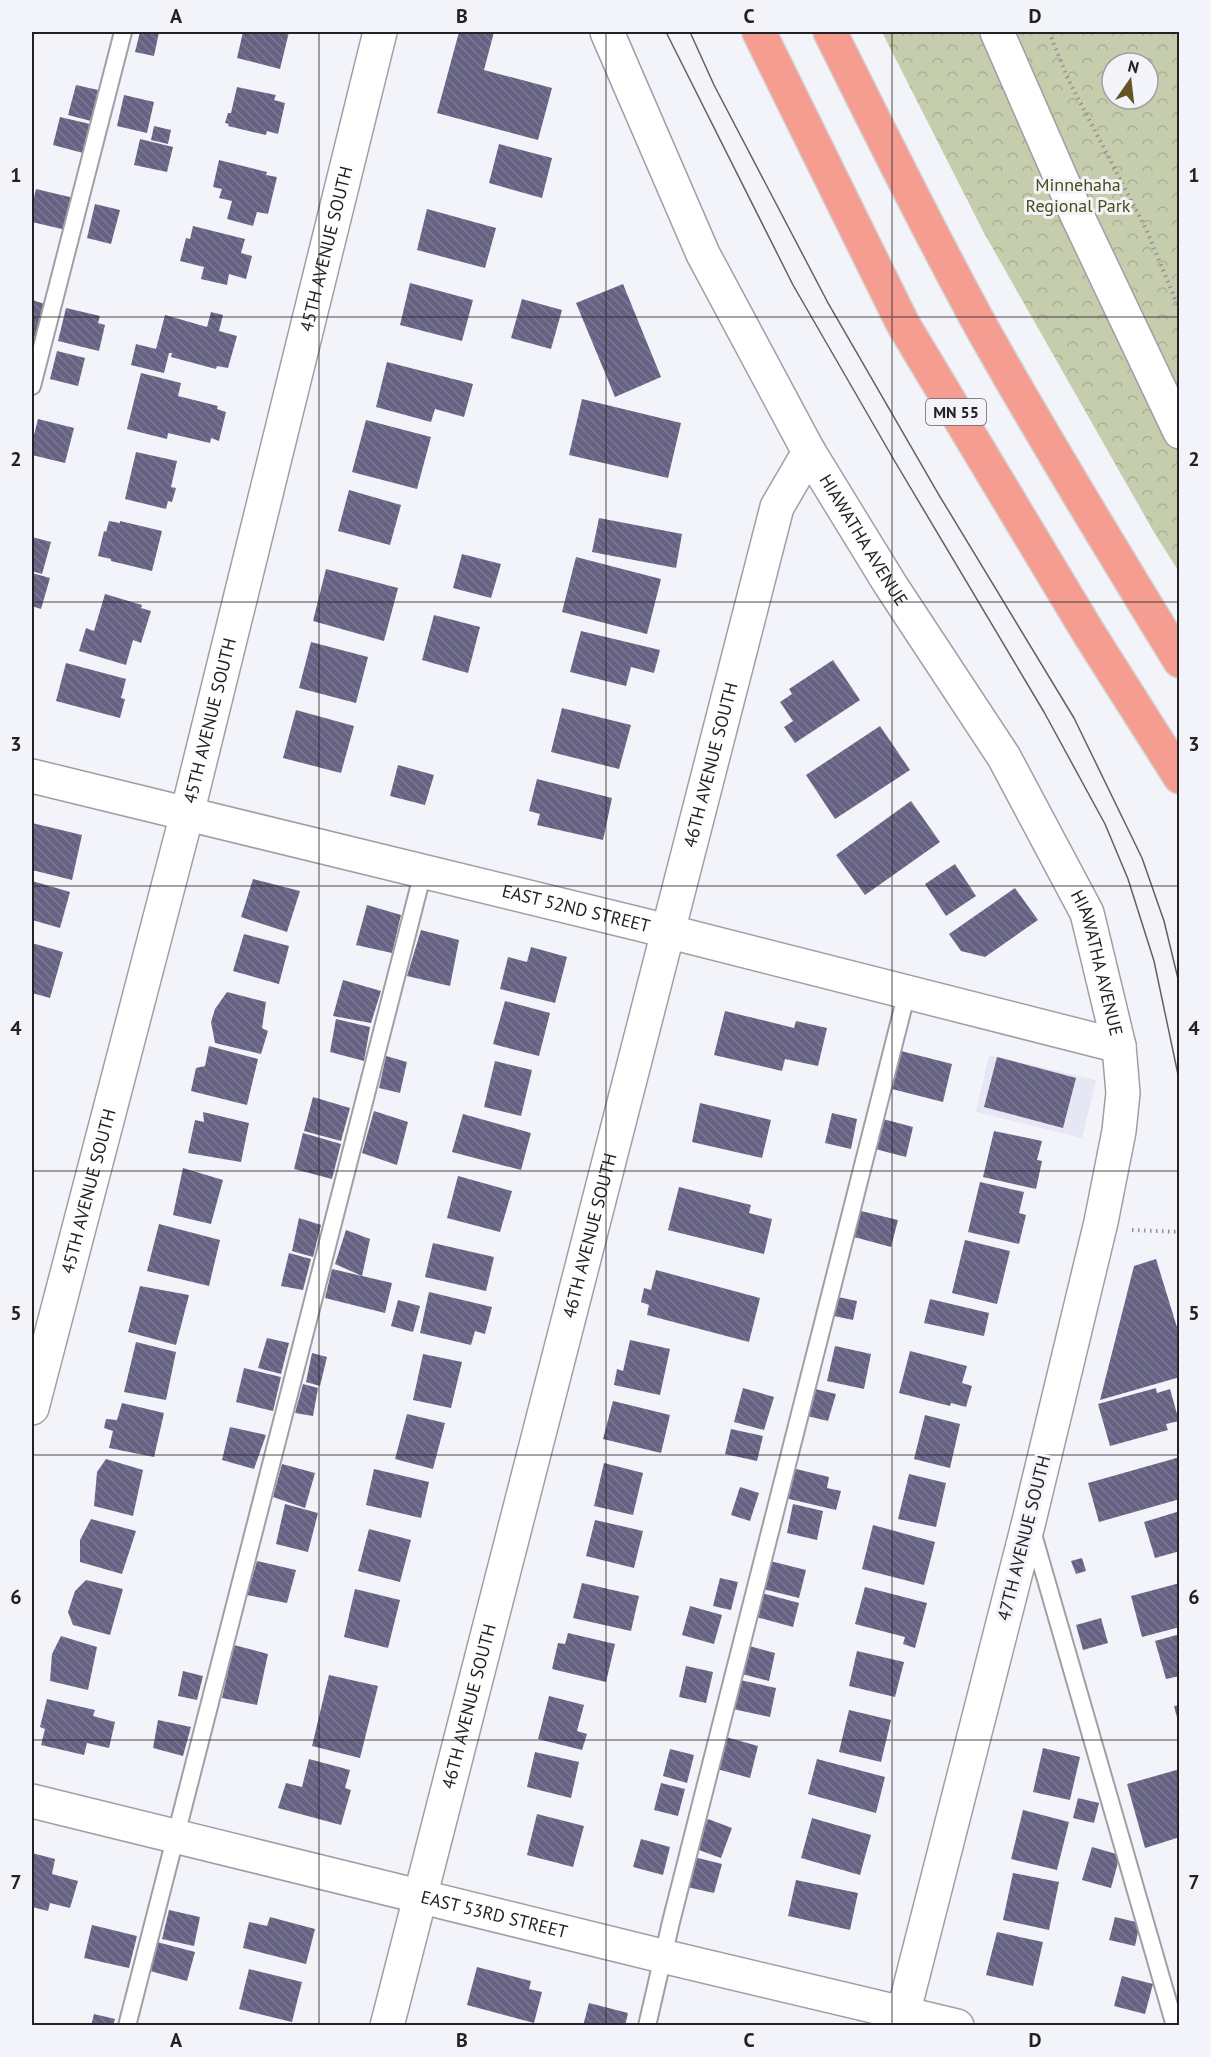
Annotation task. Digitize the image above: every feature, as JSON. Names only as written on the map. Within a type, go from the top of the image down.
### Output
[{"type":"highway","name":"MN 55","points":[[759,32],[903,324],[1088,632],[1179,777]]},
{"type":"highway","points":[[830,32],[900,173],[982,328],[1056,458],[1179,661]]},
{"type":"street","name":"45TH AVENUE SOUTH","points":[[32,1408],[187,814],[380,32]]},
{"type":"street","name":"HIAWATHA AVENUE","points":[[607,32],[703,254],[809,452],[890,584],[1004,757],[1082,902],[1087,913],[1119,1046]]},
{"type":"street","points":[[996,32],[1077,215],[1179,432]]},
{"type":"street","name":"46TH AVENUE SOUTH","points":[[387,2025],[777,507],[809,452]]},
{"type":"street","name":"EAST 52ND STREET","points":[[32,776],[667,931],[1119,1046]]},
{"type":"street","name":"47TH AVENUE SOUTH","points":[[902,2018],[1029,1521],[1101,1222],[1119,1131],[1123,1093],[1119,1046]]},
{"type":"street","name":"EAST 53RD STREET","points":[[32,1800],[662,1956],[902,2018],[957,2025]]},
{"type":"lane","points":[[32,386],[123,32]]},
{"type":"lane","points":[[127,2025],[423,872]]},
{"type":"lane","points":[[647,2025],[662,1956],[907,992]]},
{"type":"lane","points":[[1029,1521],[1175,2025]]},
{"type":"path","points":[[1049,32],[1068,79],[1147,231],[1179,312]]},
{"type":"path","points":[[1101,1222],[1138,1232],[1179,1232]]},
{"type":"shaded area","points":[[989,1055],[1096,1080],[1082,1138],[976,1112]]},
{"type":"green space","name":"Minnehaha Regional Park","points":[[882,32],[1179,32],[1179,572],[1155,534],[983,231]]},
{"type":"building","points":[[140,32],[159,32],[154,56],[135,52]]},
{"type":"building","points":[[243,32],[289,32],[280,69],[237,58]]},
{"type":"building","points":[[459,32],[494,32],[484,70],[552,88],[538,140],[437,113]]},
{"type":"building","points":[[76,85],[98,90],[91,121],[68,115]]},
{"type":"building","points":[[237,87],[276,95],[274,100],[285,103],[278,134],[267,131],[266,135],[228,126],[229,124],[225,123],[228,113],[231,113]]},
{"type":"building","points":[[124,95],[154,102],[147,133],[117,126]]},
{"type":"building","points":[[60,117],[90,124],[83,153],[53,145]]},
{"type":"building","points":[[154,126],[171,130],[168,144],[151,140]]},
{"type":"building","points":[[140,139],[173,147],[167,172],[134,165]]},
{"type":"building","points":[[499,144],[552,158],[542,198],[489,183]]},
{"type":"building","points":[[219,160],[267,172],[266,175],[277,177],[268,214],[257,212],[253,226],[227,219],[232,201],[219,198],[222,189],[213,187]]},
{"type":"building","points":[[36,189],[74,198],[66,230],[32,222],[32,206]]},
{"type":"building","points":[[95,204],[120,210],[111,244],[87,238]]},
{"type":"building","points":[[427,209],[496,228],[485,268],[417,250]]},
{"type":"building","points":[[193,226],[245,239],[241,253],[252,256],[246,279],[229,274],[227,285],[201,279],[204,267],[180,261],[186,238],[190,239]]},
{"type":"building","points":[[410,283],[473,300],[462,341],[400,325]]},
{"type":"building","points":[[623,284],[661,377],[615,397],[576,303]]},
{"type":"building","points":[[522,299],[562,310],[551,349],[511,338]]},
{"type":"building","points":[[32,300],[45,304],[36,337],[32,336]]},
{"type":"building","points":[[66,308],[100,316],[98,323],[105,325],[99,351],[58,341]]},
{"type":"building","points":[[211,312],[223,315],[219,331],[237,336],[228,368],[217,366],[216,369],[171,357],[172,353],[169,353],[164,373],[131,365],[136,344],[156,349],[165,315],[207,327]]},
{"type":"building","points":[[57,351],[85,358],[78,386],[50,379]]},
{"type":"building","points":[[387,362],[473,384],[464,417],[435,409],[431,422],[376,407]]},
{"type":"building","points":[[141,373],[181,383],[178,396],[218,406],[217,409],[226,412],[219,441],[211,438],[210,443],[168,433],[167,439],[127,429]]},
{"type":"building","points":[[582,399],[681,423],[668,478],[569,455]]},
{"type":"building","points":[[38,419],[74,428],[65,463],[32,455],[32,443]]},
{"type":"building","points":[[366,420],[431,437],[417,489],[352,472]]},
{"type":"building","points":[[136,452],[177,461],[171,487],[176,488],[172,502],[168,501],[166,509],[125,499]]},
{"type":"building","points":[[349,490],[401,505],[390,545],[338,531]]},
{"type":"building","points":[[599,518],[682,534],[676,568],[592,552]]},
{"type":"building","points":[[109,521],[120,523],[120,521],[162,531],[152,571],[98,556]]},
{"type":"building","points":[[32,537],[51,542],[42,574],[32,571]]},
{"type":"building","points":[[462,554],[501,564],[491,598],[453,588]]},
{"type":"building","points":[[576,557],[661,579],[647,634],[562,612]]},
{"type":"building","points":[[326,569],[398,588],[384,641],[313,621]]},
{"type":"building","points":[[32,573],[50,578],[41,609],[32,606]]},
{"type":"building","points":[[105,594],[142,605],[141,608],[151,611],[141,643],[133,640],[126,665],[79,651],[86,628],[94,631]]},
{"type":"building","points":[[434,615],[480,627],[468,673],[422,660]]},
{"type":"building","points":[[581,631],[660,650],[654,673],[631,667],[626,686],[570,672]]},
{"type":"building","points":[[311,642],[368,657],[356,703],[299,688]]},
{"type":"building","points":[[833,660],[860,700],[795,743],[784,727],[793,721],[780,702],[792,694],[789,689]]},
{"type":"building","points":[[66,663],[126,679],[121,698],[125,699],[120,718],[56,701]]},
{"type":"building","points":[[562,708],[631,725],[619,769],[551,752]]},
{"type":"building","points":[[296,710],[354,726],[341,773],[283,758]]},
{"type":"building","points":[[880,726],[910,770],[835,819],[806,775]]},
{"type":"building","points":[[398,765],[434,775],[425,805],[390,796]]},
{"type":"building","points":[[537,779],[612,798],[603,840],[537,825],[540,814],[529,811]]},
{"type":"building","points":[[911,801],[940,842],[865,895],[836,855]]},
{"type":"building","points":[[32,823],[82,835],[72,880],[32,870]]},
{"type":"building","points":[[955,864],[976,896],[946,916],[925,884]]},
{"type":"building","points":[[253,879],[300,891],[287,932],[241,917]]},
{"type":"building","points":[[32,881],[70,892],[60,928],[32,920]]},
{"type":"building","points":[[1015,888],[1038,920],[985,957],[961,951],[949,934]]},
{"type":"building","points":[[367,905],[401,915],[392,953],[356,945]]},
{"type":"building","points":[[421,930],[459,940],[450,986],[407,976]]},
{"type":"building","points":[[244,934],[289,946],[279,984],[233,971]]},
{"type":"building","points":[[32,943],[63,952],[50,998],[32,993]]},
{"type":"building","points":[[531,947],[567,957],[555,1003],[500,989],[508,957],[527,962]]},
{"type":"building","points":[[343,980],[381,991],[371,1023],[333,1016]]},
{"type":"building","points":[[227,992],[266,1002],[262,1028],[268,1031],[261,1054],[215,1043],[211,1022],[215,1009]]},
{"type":"building","points":[[505,1001],[550,1013],[539,1056],[493,1044]]},
{"type":"building","points":[[725,1011],[794,1028],[796,1021],[827,1028],[818,1066],[785,1059],[782,1071],[714,1055]]},
{"type":"building","points":[[336,1019],[370,1027],[364,1061],[330,1052]]},
{"type":"building","points":[[209,1046],[258,1059],[247,1105],[191,1091],[196,1068],[205,1066]]},
{"type":"building","points":[[901,1051],[952,1064],[943,1102],[892,1089]]},
{"type":"building","points":[[386,1056],[407,1062],[400,1093],[379,1088]]},
{"type":"building","points":[[997,1057],[1076,1078],[1063,1128],[984,1107]]},
{"type":"building","points":[[495,1061],[532,1070],[521,1116],[484,1107]]},
{"type":"building","points":[[313,1097],[350,1108],[341,1141],[304,1131]]},
{"type":"building","points":[[700,1103],[771,1120],[762,1158],[692,1142]]},
{"type":"building","points":[[374,1111],[408,1122],[397,1165],[362,1153]]},
{"type":"building","points":[[203,1112],[249,1123],[241,1162],[188,1153],[195,1120],[204,1122]]},
{"type":"building","points":[[832,1113],[857,1119],[851,1149],[825,1143]]},
{"type":"building","points":[[463,1114],[531,1133],[521,1170],[452,1152]]},
{"type":"building","points":[[883,1119],[913,1127],[906,1157],[875,1149]]},
{"type":"building","points":[[994,1131],[1042,1141],[1037,1160],[1042,1161],[1036,1189],[983,1177]]},
{"type":"building","points":[[303,1133],[341,1144],[332,1179],[294,1169]]},
{"type":"building","points":[[183,1168],[223,1180],[211,1224],[173,1215]]},
{"type":"building","points":[[458,1176],[512,1191],[500,1232],[447,1218]]},
{"type":"building","points":[[980,1182],[1024,1192],[1019,1213],[1026,1215],[1019,1244],[968,1232]]},
{"type":"building","points":[[679,1187],[751,1205],[749,1213],[772,1219],[764,1254],[668,1230]]},
{"type":"building","points":[[861,1211],[898,1220],[891,1247],[854,1237]]},
{"type":"building","points":[[299,1218],[321,1225],[313,1257],[292,1251]]},
{"type":"building","points":[[159,1224],[220,1240],[209,1286],[147,1271]]},
{"type":"building","points":[[346,1230],[370,1239],[362,1276],[335,1264]]},
{"type":"building","points":[[965,1240],[1010,1251],[997,1304],[952,1293]]},
{"type":"building","points":[[433,1243],[494,1257],[486,1291],[425,1277]]},
{"type":"building","points":[[289,1253],[311,1259],[303,1290],[281,1286]]},
{"type":"building","points":[[1156,1259],[1180,1337],[1180,1377],[1100,1400],[1134,1266]]},
{"type":"building","points":[[332,1269],[392,1283],[385,1313],[325,1298]]},
{"type":"building","points":[[656,1270],[760,1298],[749,1342],[647,1315],[649,1305],[641,1302],[644,1288],[651,1290]]},
{"type":"building","points":[[140,1286],[189,1295],[176,1345],[128,1332]]},
{"type":"building","points":[[429,1292],[492,1307],[485,1334],[475,1331],[471,1345],[420,1333]]},
{"type":"building","points":[[838,1297],[857,1301],[853,1320],[834,1316]]},
{"type":"building","points":[[930,1299],[989,1313],[984,1336],[924,1323]]},
{"type":"building","points":[[398,1300],[420,1306],[413,1332],[391,1326]]},
{"type":"building","points":[[267,1338],[289,1343],[281,1374],[258,1368]]},
{"type":"building","points":[[630,1340],[670,1349],[660,1395],[614,1385],[617,1369],[623,1371]]},
{"type":"building","points":[[136,1342],[176,1352],[166,1400],[124,1392]]},
{"type":"building","points":[[835,1346],[871,1354],[864,1389],[827,1381]]},
{"type":"building","points":[[910,1351],[967,1366],[962,1383],[972,1386],[966,1407],[951,1403],[950,1406],[899,1393]]},
{"type":"building","points":[[312,1353],[327,1357],[320,1386],[306,1382]]},
{"type":"building","points":[[423,1354],[462,1362],[451,1408],[413,1400]]},
{"type":"building","points":[[244,1368],[281,1377],[273,1411],[236,1402]]},
{"type":"building","points":[[303,1384],[318,1388],[313,1416],[295,1413]]},
{"type":"building","points":[[743,1388],[774,1397],[764,1430],[734,1422]]},
{"type":"building","points":[[1156,1388],[1157,1393],[1170,1389],[1179,1421],[1166,1424],[1168,1430],[1110,1446],[1098,1404]]},
{"type":"building","points":[[815,1389],[836,1394],[828,1421],[807,1416]]},
{"type":"building","points":[[613,1401],[670,1415],[661,1453],[603,1439]]},
{"type":"building","points":[[122,1403],[164,1413],[154,1457],[109,1448],[113,1431],[104,1428],[106,1419],[117,1420]]},
{"type":"building","points":[[407,1414],[445,1423],[433,1469],[395,1459]]},
{"type":"building","points":[[925,1415],[960,1424],[950,1468],[914,1459]]},
{"type":"building","points":[[230,1427],[266,1435],[254,1469],[222,1460]]},
{"type":"building","points":[[731,1429],[763,1436],[757,1461],[725,1454]]},
{"type":"building","points":[[1180,1457],[1180,1499],[1099,1522],[1088,1483]]},
{"type":"building","points":[[106,1459],[143,1470],[133,1516],[94,1506],[97,1472]]},
{"type":"building","points":[[604,1463],[643,1473],[633,1515],[594,1506]]},
{"type":"building","points":[[282,1464],[315,1473],[305,1508],[273,1497]]},
{"type":"building","points":[[792,1468],[829,1477],[827,1488],[841,1491],[836,1510],[785,1498]]},
{"type":"building","points":[[374,1469],[429,1482],[421,1518],[366,1505]]},
{"type":"building","points":[[909,1474],[946,1483],[936,1527],[898,1519]]},
{"type":"building","points":[[740,1487],[759,1493],[750,1521],[731,1515]]},
{"type":"building","points":[[285,1504],[318,1513],[308,1552],[276,1544]]},
{"type":"building","points":[[793,1504],[823,1511],[817,1540],[787,1533]]},
{"type":"building","points":[[1180,1511],[1180,1551],[1155,1558],[1144,1522]]},
{"type":"building","points":[[91,1519],[136,1531],[122,1574],[80,1562],[80,1540]]},
{"type":"building","points":[[595,1520],[643,1531],[634,1568],[586,1556]]},
{"type":"building","points":[[873,1525],[935,1542],[924,1585],[862,1569]]},
{"type":"building","points":[[369,1529],[411,1540],[400,1582],[358,1571]]},
{"type":"building","points":[[1082,1558],[1086,1571],[1076,1574],[1071,1561]]},
{"type":"building","points":[[257,1561],[296,1570],[287,1603],[247,1595]]},
{"type":"building","points":[[770,1561],[806,1570],[799,1598],[763,1589]]},
{"type":"building","points":[[720,1578],[738,1582],[731,1610],[713,1606]]},
{"type":"building","points":[[86,1580],[123,1589],[110,1635],[73,1625],[68,1612],[75,1591]]},
{"type":"building","points":[[582,1583],[639,1596],[631,1631],[573,1618]]},
{"type":"building","points":[[1180,1583],[1180,1627],[1142,1637],[1131,1596]]},
{"type":"building","points":[[865,1587],[927,1603],[915,1648],[903,1644],[905,1637],[855,1624]]},
{"type":"building","points":[[355,1589],[400,1600],[388,1648],[344,1637]]},
{"type":"building","points":[[762,1593],[799,1603],[793,1627],[756,1617]]},
{"type":"building","points":[[690,1606],[722,1615],[714,1644],[682,1635]]},
{"type":"building","points":[[1101,1618],[1108,1643],[1083,1650],[1076,1625]]},
{"type":"building","points":[[568,1633],[615,1644],[606,1682],[552,1669],[558,1643],[565,1644]]},
{"type":"building","points":[[1180,1634],[1180,1676],[1166,1679],[1155,1641]]},
{"type":"building","points":[[61,1636],[97,1647],[88,1690],[50,1681],[52,1654]]},
{"type":"building","points":[[234,1645],[268,1654],[257,1705],[222,1698]]},
{"type":"building","points":[[749,1646],[775,1653],[769,1681],[742,1674]]},
{"type":"building","points":[[857,1651],[904,1662],[895,1697],[849,1686]]},
{"type":"building","points":[[686,1666],[713,1672],[706,1703],[679,1697]]},
{"type":"building","points":[[183,1671],[203,1676],[197,1700],[178,1696]]},
{"type":"building","points":[[329,1675],[378,1686],[360,1758],[312,1746]]},
{"type":"building","points":[[740,1680],[776,1688],[770,1717],[733,1709]]},
{"type":"building","points":[[549,1696],[584,1705],[577,1731],[587,1734],[582,1750],[538,1739]]},
{"type":"building","points":[[47,1699],[95,1710],[93,1716],[115,1722],[109,1748],[87,1743],[84,1755],[41,1745],[45,1729],[40,1727]]},
{"type":"building","points":[[1180,1705],[1180,1725],[1179,1725],[1174,1706]]},
{"type":"building","points":[[849,1710],[891,1720],[881,1762],[839,1752]]},
{"type":"building","points":[[158,1720],[191,1727],[183,1756],[153,1748]]},
{"type":"building","points":[[726,1737],[758,1746],[750,1778],[717,1769]]},
{"type":"building","points":[[1043,1748],[1080,1757],[1070,1800],[1033,1792]]},
{"type":"building","points":[[670,1749],[694,1755],[687,1783],[663,1776]]},
{"type":"building","points":[[535,1752],[579,1762],[571,1798],[527,1787]]},
{"type":"building","points":[[309,1759],[350,1770],[345,1788],[351,1790],[341,1825],[278,1808],[286,1783],[302,1787]]},
{"type":"building","points":[[817,1759],[885,1777],[876,1813],[808,1794]]},
{"type":"building","points":[[1180,1769],[1180,1837],[1145,1848],[1127,1784]]},
{"type":"building","points":[[661,1783],[685,1789],[678,1816],[654,1810]]},
{"type":"building","points":[[1078,1798],[1099,1803],[1094,1823],[1073,1818]]},
{"type":"building","points":[[1023,1810],[1069,1822],[1057,1870],[1011,1859]]},
{"type":"building","points":[[537,1814],[584,1826],[573,1867],[527,1855]]},
{"type":"building","points":[[812,1818],[871,1835],[860,1875],[801,1858]]},
{"type":"building","points":[[708,1819],[732,1828],[721,1858],[696,1849]]},
{"type":"building","points":[[641,1839],[670,1847],[663,1875],[633,1867]]},
{"type":"building","points":[[1092,1847],[1120,1855],[1111,1888],[1082,1880]]},
{"type":"building","points":[[32,1853],[55,1859],[52,1874],[78,1881],[70,1908],[50,1903],[48,1911],[32,1907]]},
{"type":"building","points":[[694,1857],[722,1864],[714,1893],[687,1887]]},
{"type":"building","points":[[1013,1873],[1059,1882],[1049,1930],[1003,1920]]},
{"type":"building","points":[[796,1880],[858,1893],[850,1930],[788,1916]]},
{"type":"building","points":[[169,1910],[200,1917],[194,1946],[162,1939]]},
{"type":"building","points":[[270,1917],[315,1929],[306,1964],[243,1948],[249,1922],[267,1926]]},
{"type":"building","points":[[1115,1917],[1140,1923],[1135,1946],[1109,1940]]},
{"type":"building","points":[[92,1925],[137,1936],[129,1968],[84,1958]]},
{"type":"building","points":[[997,1932],[1043,1942],[1033,1986],[986,1975]]},
{"type":"building","points":[[157,1942],[195,1952],[187,1981],[150,1971]]},
{"type":"building","points":[[477,1967],[531,1981],[529,1989],[542,1992],[534,2023],[467,2005]]},
{"type":"building","points":[[249,1969],[302,1982],[292,2022],[239,2009]]},
{"type":"building","points":[[1122,1976],[1153,1984],[1145,2014],[1114,2006]]},
{"type":"building","points":[[589,2003],[628,2013],[625,2026],[583,2026]]},
{"type":"building","points":[[94,2014],[115,2019],[113,2026],[91,2026]]},
{"type":"tram line","points":[[666,32],[793,285],[1044,712],[1105,824],[1128,879],[1154,961],[1180,1084]]},
{"type":"tram line","points":[[690,32],[714,85],[827,301],[939,495],[1074,718],[1142,858],[1164,921],[1180,987]]}]
